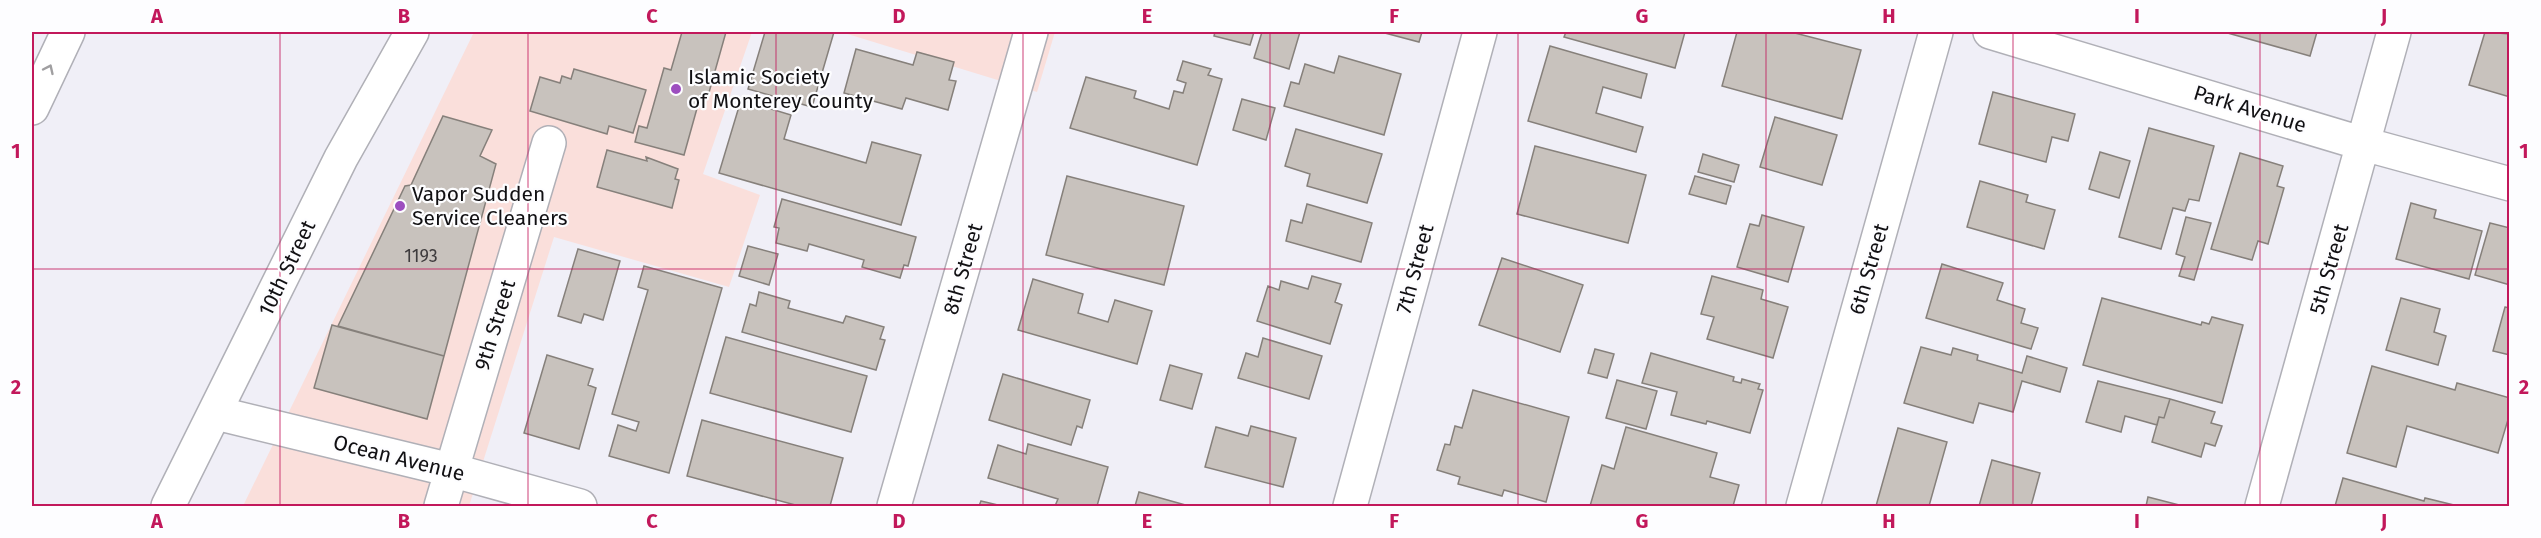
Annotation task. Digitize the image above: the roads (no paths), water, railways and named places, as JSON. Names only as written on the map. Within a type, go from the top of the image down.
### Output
[{"type":"main road","points":[[32,108],[68,32]]},
{"type":"main road","name":"10th Street","points":[[168,507],[341,158],[412,32]]},
{"type":"main road","name":"8th Street","points":[[894,507],[1031,32]]},
{"type":"main road","name":"7th Street","points":[[1350,507],[1480,32]]},
{"type":"main road","name":"6th Street","points":[[1803,507],[1936,32]]},
{"type":"main road","name":"Park Avenue","points":[[1990,32],[2364,144],[2510,184]]},
{"type":"main road","name":"5th Street","points":[[2262,507],[2394,32]]},
{"type":"main road","name":"9th Street","points":[[441,507],[549,143]]},
{"type":"main road","name":"Ocean Avenue","points":[[216,413],[452,470],[580,507]]},
{"type":"place","name":"Islamic Society of Monterey County","points":[[676,89]]},
{"type":"place","name":"Vapor Sudden Service Cleaners","points":[[400,206]]}]
